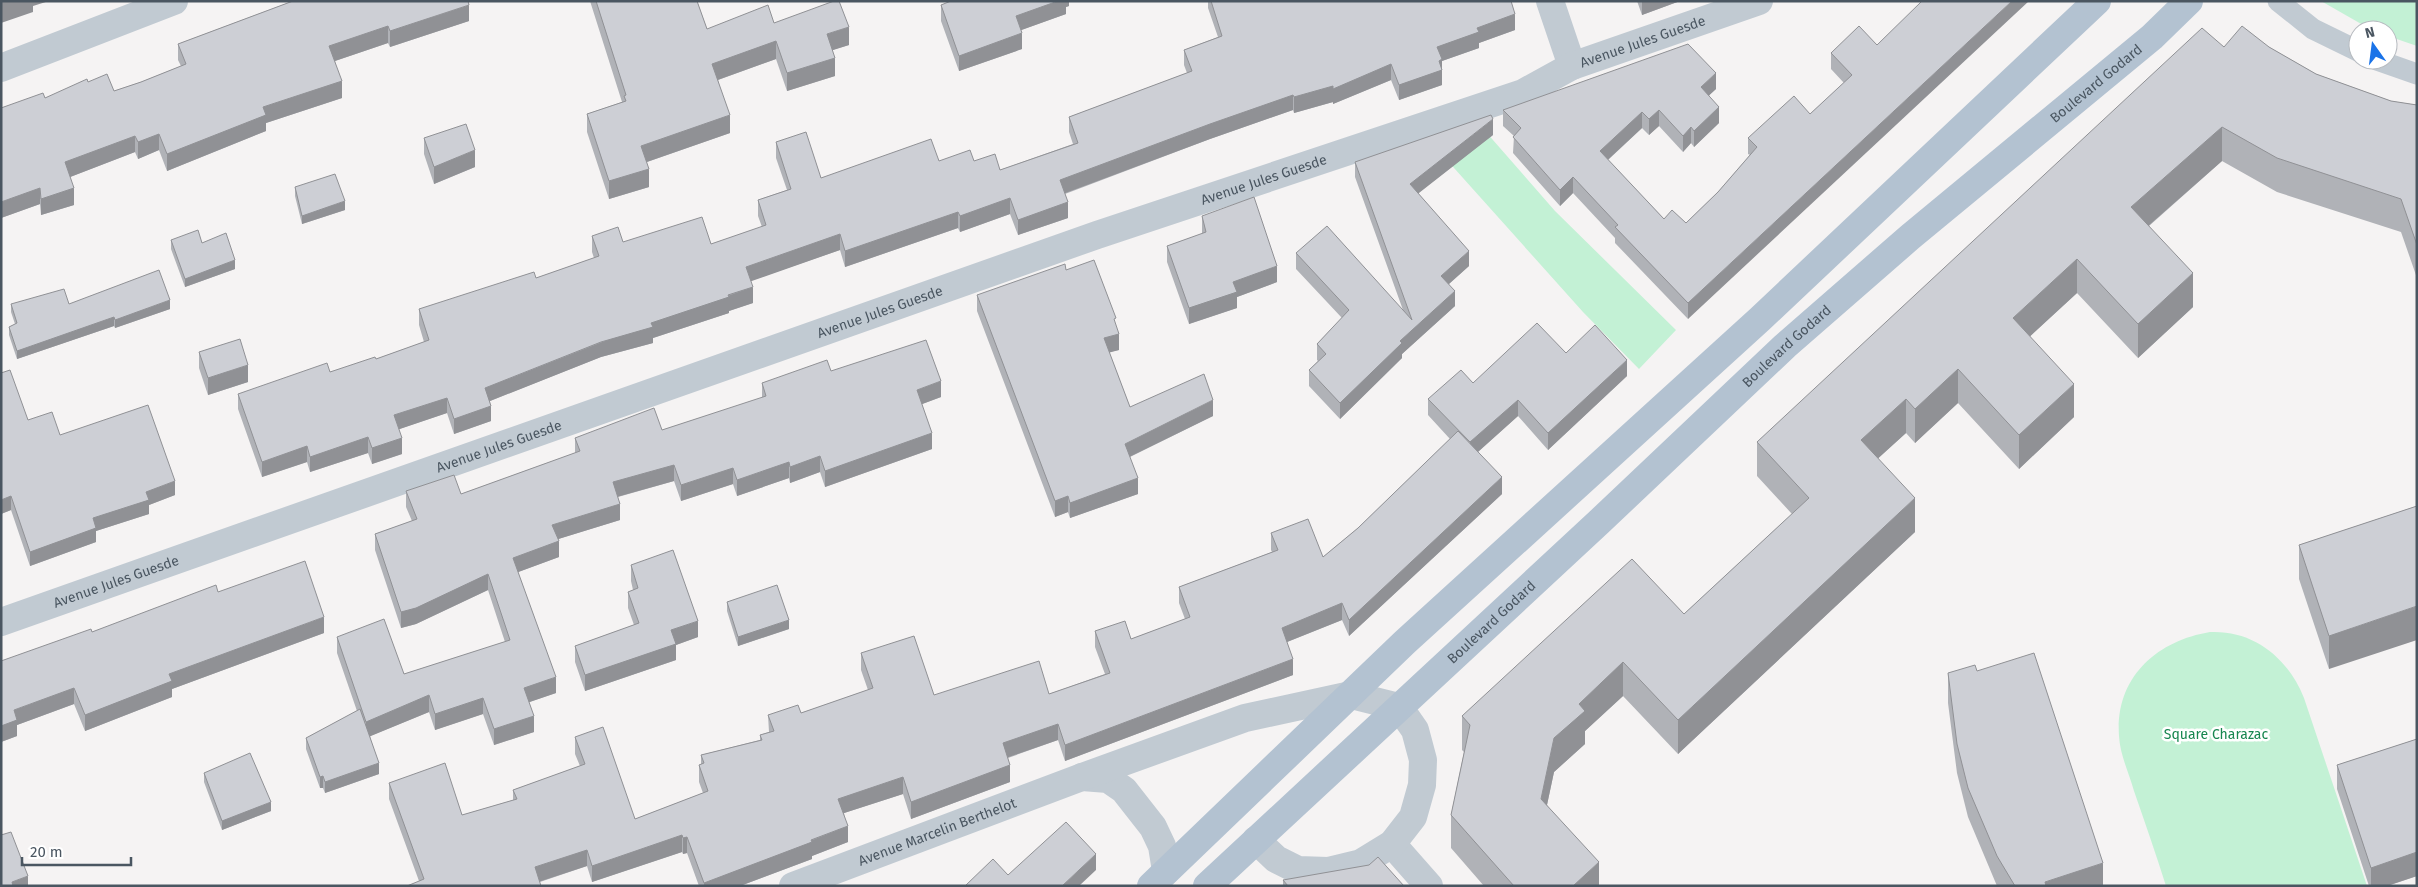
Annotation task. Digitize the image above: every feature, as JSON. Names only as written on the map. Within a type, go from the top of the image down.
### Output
[{"type":"main road","points":[[1158,878],[1405,642],[1760,319],[2098,1]]},
{"type":"main road","name":"Boulevard Godard","points":[[1208,886],[1784,346],[1910,237],[2152,37],[2189,1]]},
{"type":"street","points":[[1,68],[174,1]]},
{"type":"street","points":[[1550,1],[1572,66]]},
{"type":"street","name":"Avenue Jules Guesde","points":[[1,622],[1097,235],[1523,93],[1572,66],[1759,1]]},
{"type":"street","points":[[1256,840],[1276,859],[1298,870],[1328,871],[1361,863],[1392,844],[1413,817],[1422,784],[1423,760],[1415,730],[1399,708],[1351,694]]},
{"type":"street","name":"Avenue Marcelin Berthelot","points":[[793,886],[1082,776],[1245,718],[1351,694]]},
{"type":"street","name":"Avenue Marcelin Berthelot","points":[[1082,776],[1108,779],[1124,790],[1153,827],[1162,846],[1158,878]]},
{"type":"street","points":[[1392,844],[1429,886]]},
{"type":"lane","points":[[2278,1],[2313,29],[2348,46]]},
{"type":"lane","points":[[2398,67],[2417,74]]},
{"type":"green space","points":[[2321,1],[2417,1],[2417,46],[2398,39],[2398,20],[2354,20]]},
{"type":"green space","points":[[1486,132],[1555,211],[1676,330],[1639,369],[1583,312],[1437,149]]},
{"type":"green space","name":"Square Charazac","points":[[2210,632],[2241,636],[2255,641],[2268,649],[2289,671],[2304,698],[2367,886],[2166,886],[2123,757],[2119,736],[2120,715],[2124,697],[2132,680],[2156,654],[2172,644]]},
{"type":"building","points":[[293,1],[468,1],[469,5],[390,31],[388,26],[329,46],[342,81],[263,107],[266,115],[167,154],[159,134],[138,142],[135,136],[65,162],[74,188],[41,199],[40,188],[1,202],[1,108],[43,93],[45,98],[87,79],[88,82],[107,74],[114,91],[141,82],[186,64],[178,44]]},
{"type":"building","points":[[596,1],[697,1],[707,29],[768,5],[774,23],[834,1],[839,1],[849,27],[827,34],[835,58],[787,73],[776,41],[712,64],[730,115],[641,146],[649,169],[609,181],[587,114],[626,101],[624,96],[626,95]]},
{"type":"building","points":[[951,1],[1058,1],[1016,16],[1022,33],[959,56],[941,5]]},
{"type":"building","points":[[1211,1],[1511,1],[1515,14],[1477,28],[1479,32],[1437,47],[1442,59],[1439,61],[1442,70],[1399,85],[1391,64],[1333,89],[1333,86],[1294,97],[1293,95],[1210,124],[1060,180],[1068,202],[1018,220],[1010,198],[960,216],[958,212],[845,251],[840,234],[746,267],[753,287],[651,323],[653,327],[601,342],[485,388],[491,406],[454,419],[447,398],[394,415],[402,438],[372,448],[368,437],[310,457],[307,446],[262,462],[238,394],[327,363],[330,372],[375,357],[376,359],[429,340],[419,309],[534,272],[536,278],[599,256],[592,236],[618,227],[623,242],[702,217],[711,244],[766,225],[758,200],[791,189],[776,142],[806,132],[821,178],[931,139],[939,161],[970,150],[974,161],[995,154],[1000,170],[1078,143],[1069,117],[1192,71],[1184,50],[1222,36]]},
{"type":"building","points":[[1922,1],[2012,1],[1688,303],[1615,227],[1618,225],[1573,177],[1560,190],[1513,137],[1521,128],[1503,110],[1688,44],[1716,73],[1701,87],[1719,107],[1694,131],[1691,127],[1683,136],[1659,110],[1649,119],[1642,112],[1600,151],[1664,219],[1672,210],[1686,223],[1718,192],[1757,147],[1748,138],[1794,96],[1810,114],[1852,75],[1831,53],[1859,26],[1877,45]]},
{"type":"building","points":[[2242,26],[2269,47],[2316,74],[2391,101],[2417,105],[2417,245],[2401,199],[2277,158],[2222,127],[2131,207],[2193,273],[2138,324],[2077,259],[2013,318],[2074,384],[2019,435],[1958,369],[1915,409],[1906,399],[1861,440],[1915,498],[1678,720],[1623,662],[1579,704],[1585,711],[1554,738],[1541,799],[1599,862],[1573,886],[1514,886],[1451,815],[1470,725],[1462,716],[1632,559],[1684,614],[1809,498],[1757,442],[2202,28],[2224,47]]},
{"type":"building","points":[[1491,115],[1493,119],[1410,184],[1469,251],[1441,276],[1455,291],[1400,341],[1402,343],[1340,403],[1309,370],[1326,354],[1317,344],[1349,310],[1296,253],[1327,226],[1412,320],[1355,162]]},
{"type":"building","points":[[466,124],[475,150],[434,167],[424,138]]},
{"type":"building","points":[[335,174],[345,201],[302,216],[295,187]]},
{"type":"building","points":[[1254,197],[1277,266],[1233,282],[1237,292],[1189,308],[1167,246],[1206,232],[1202,216]]},
{"type":"building","points":[[198,230],[202,243],[226,233],[235,260],[185,279],[171,240]]},
{"type":"building","points":[[1094,260],[1116,318],[1114,319],[1119,334],[1104,338],[1130,407],[1204,374],[1213,400],[1125,444],[1138,478],[1070,503],[1068,496],[1055,501],[977,295],[1065,264],[1066,270]]},
{"type":"building","points":[[159,270],[170,300],[115,320],[114,317],[17,351],[9,327],[17,323],[11,304],[64,289],[69,304]]},
{"type":"building","points":[[1537,323],[1566,353],[1595,325],[1627,360],[1548,433],[1518,400],[1470,442],[1428,399],[1461,370],[1473,383]]},
{"type":"building","points":[[240,339],[248,365],[208,378],[199,352]]},
{"type":"building","points":[[926,340],[941,381],[917,390],[932,433],[825,471],[820,456],[790,467],[789,462],[737,480],[733,468],[681,485],[674,465],[613,482],[620,504],[552,525],[559,541],[513,558],[556,677],[524,688],[534,716],[494,729],[483,698],[435,714],[429,695],[366,722],[337,637],[384,619],[404,674],[510,640],[488,574],[416,608],[401,612],[375,534],[417,519],[406,491],[454,475],[461,494],[580,451],[575,438],[654,408],[662,430],[766,396],[762,383],[827,360],[831,371]]},
{"type":"building","points":[[10,370],[28,420],[52,412],[60,435],[148,405],[175,481],[146,492],[149,500],[93,518],[96,528],[30,552],[11,496],[1,500],[1,373]]},
{"type":"building","points":[[1458,431],[1502,477],[1349,620],[1342,603],[1282,628],[1293,659],[1065,745],[1058,724],[1003,743],[1010,765],[911,802],[903,777],[838,799],[848,826],[811,840],[812,842],[704,883],[687,837],[683,838],[682,835],[592,866],[587,850],[535,867],[541,886],[407,886],[424,879],[389,783],[445,763],[462,815],[517,799],[513,790],[585,764],[575,737],[603,727],[635,819],[708,791],[699,765],[704,763],[701,755],[762,740],[760,735],[774,731],[768,715],[798,705],[801,713],[873,688],[861,653],[914,636],[934,695],[1039,661],[1049,694],[1110,673],[1095,631],[1125,621],[1131,639],[1190,617],[1179,587],[1278,550],[1271,533],[1308,519],[1323,557],[1358,528]]},
{"type":"building","points":[[2417,506],[2417,606],[2329,636],[2299,545]]},
{"type":"building","points":[[673,550],[698,621],[671,630],[676,644],[585,675],[575,646],[639,623],[628,592],[638,588],[631,565]]},
{"type":"building","points":[[305,561],[324,617],[169,674],[172,681],[85,715],[74,688],[14,710],[17,720],[1,726],[1,661],[91,629],[92,632],[216,585],[218,592]]},
{"type":"building","points":[[777,585],[789,620],[738,637],[727,602]]},
{"type":"building","points":[[2034,653],[2103,863],[2045,882],[2046,886],[2015,886],[1997,856],[1968,788],[1957,744],[1948,673],[1975,665],[1977,671]]},
{"type":"building","points":[[360,709],[379,763],[325,782],[323,776],[320,777],[306,738]]},
{"type":"building","points":[[2417,739],[2417,852],[2371,868],[2337,765]]},
{"type":"building","points":[[250,753],[271,802],[222,821],[204,773]]},
{"type":"building","points":[[1066,822],[1096,854],[1062,886],[965,886],[993,859],[1008,875]]},
{"type":"building","points":[[11,832],[28,876],[12,882],[13,886],[1,886],[1,835]]},
{"type":"building","points":[[1378,857],[1404,886],[1288,886],[1283,880],[1369,865]]}]
